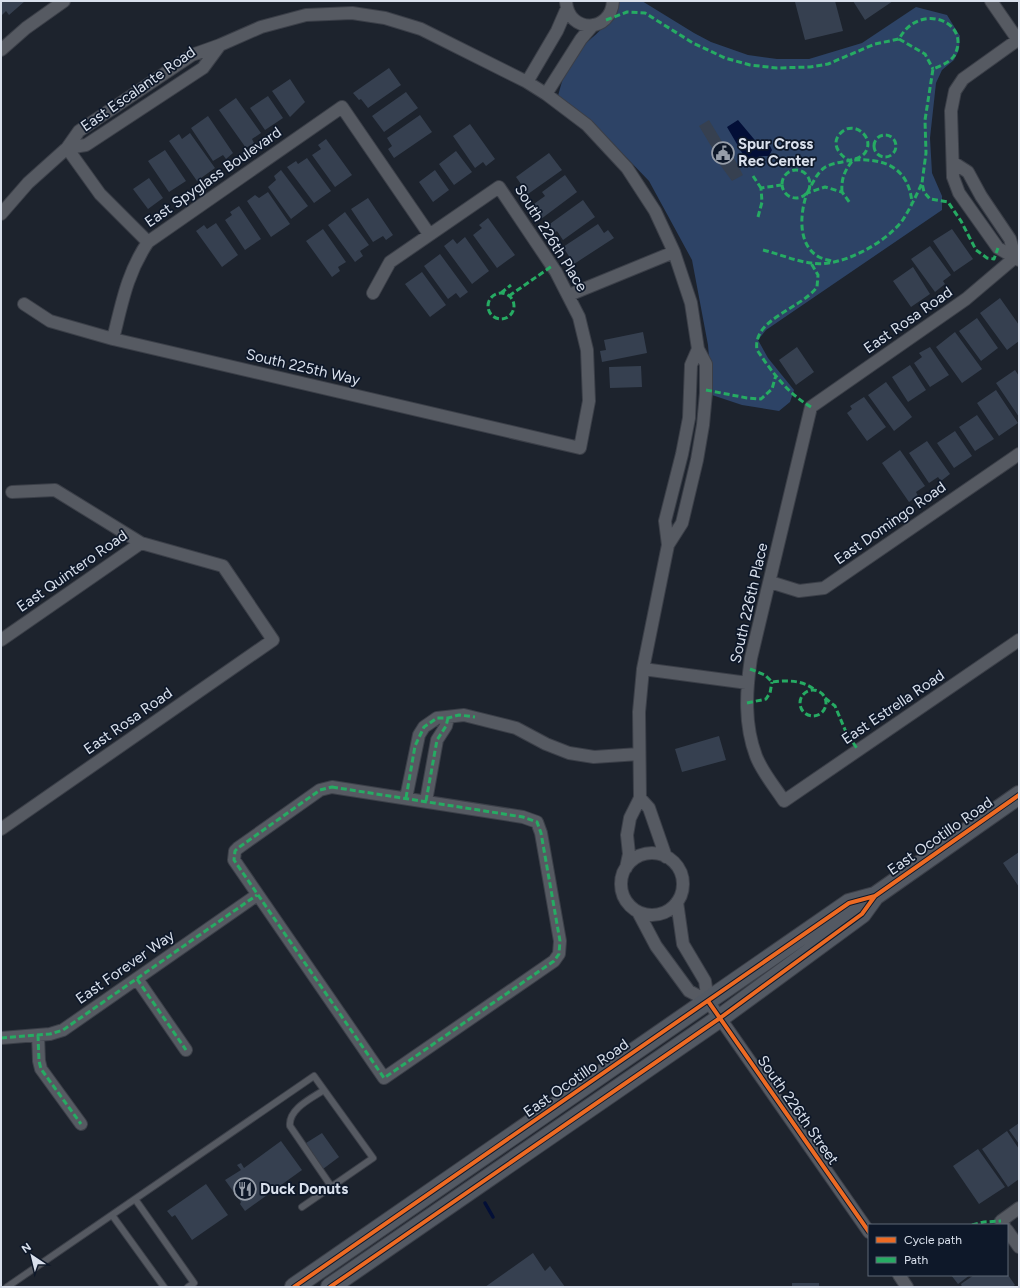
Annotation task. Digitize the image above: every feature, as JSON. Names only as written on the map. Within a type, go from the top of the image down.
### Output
[{"type":"main road","name":"East Ocotillo Road","points":[[330,1287],[720,1018],[862,914],[875,896],[1019,795]]},
{"type":"main road","name":"East Ocotillo Road","points":[[294,1287],[849,903],[875,896]]},
{"type":"street","points":[[1,50],[26,28],[64,1]]},
{"type":"street","points":[[542,91],[580,40],[593,26],[606,20],[613,7],[614,1]]},
{"type":"street","points":[[991,1],[1019,40],[963,79],[955,91],[951,112],[954,163],[953,177],[959,193],[998,248],[1018,257]]},
{"type":"street","points":[[567,4],[574,19],[579,23],[593,26]]},
{"type":"street","points":[[527,82],[557,31],[567,4]]},
{"type":"street","name":"East Escalante Road","points":[[1,214],[28,183],[67,148],[79,131],[192,55],[220,45],[261,27],[306,15],[352,13],[385,18],[421,29],[527,82],[542,91],[587,125],[627,168],[655,211],[674,252],[691,303],[698,349]]},
{"type":"street","name":"East Spyglass Boulevard","points":[[113,339],[129,275],[137,257],[148,242],[342,107],[430,234]]},
{"type":"street","points":[[67,148],[100,194],[148,242]]},
{"type":"street","points":[[954,163],[968,172],[981,196],[1010,239],[1018,257]]},
{"type":"street","name":"South 226th Place","points":[[430,234],[499,187],[556,272],[579,317],[587,350],[589,401],[580,448]]},
{"type":"street","points":[[968,205],[981,196]]},
{"type":"street","points":[[373,293],[390,262],[430,234]]},
{"type":"street","points":[[569,295],[674,252]]},
{"type":"street","name":"East Rosa Road","points":[[811,406],[966,299],[1018,257]]},
{"type":"street","name":"South 225th Way","points":[[24,304],[50,321],[113,339],[580,448]]},
{"type":"street","points":[[668,545],[682,523],[704,425],[706,364],[698,349]]},
{"type":"street","points":[[698,349],[691,365],[689,418],[682,454],[665,521],[668,545],[643,669],[639,712],[640,798],[630,818],[627,835],[628,854],[626,868],[622,876],[622,893],[626,901],[638,912],[656,946],[689,991],[708,1001]]},
{"type":"street","name":"South 226th Place","points":[[784,801],[757,757],[748,729],[748,683],[751,658],[811,406]]},
{"type":"street","name":"East Domingo Road","points":[[770,582],[799,591],[824,588],[1019,454]]},
{"type":"street","points":[[12,492],[55,490],[141,543]]},
{"type":"street","name":"East Rosa Road","points":[[1,829],[273,640],[223,566],[141,543]]},
{"type":"street","name":"East Quintero Road","points":[[1,640],[141,543]]},
{"type":"street","name":"East Estrella Road","points":[[784,801],[1019,640]]},
{"type":"street","points":[[643,669],[748,683]]},
{"type":"street","points":[[406,798],[419,735],[431,721],[443,717],[448,718],[454,715],[464,715],[505,724],[526,732],[557,750],[583,756],[605,757],[639,754]]},
{"type":"street","points":[[426,802],[437,740],[446,726],[448,718]]},
{"type":"street","points":[[332,787],[406,798],[522,817],[537,822],[541,833],[561,948],[554,961],[384,1078],[236,864],[234,855],[238,848],[325,788],[332,787]]},
{"type":"street","points":[[638,912],[649,915],[659,914],[669,910],[677,902],[681,895],[682,877],[679,869],[666,857],[649,808],[640,798]]},
{"type":"street","points":[[626,868],[639,856],[648,854],[666,857]]},
{"type":"street","name":"East Forever Way","points":[[1,1038],[50,1034],[63,1030],[257,895]]},
{"type":"street","points":[[677,902],[683,944],[706,982],[708,1001]]},
{"type":"street","points":[[137,979],[186,1050]]},
{"type":"street","name":"South 226th Street","points":[[708,1001],[868,1231]]},
{"type":"street","points":[[38,1035],[39,1061],[41,1068],[81,1124]]},
{"type":"street","points":[[1005,1224],[1019,1208]]},
{"type":"street","points":[[1008,1231],[1019,1247]]},
{"type":"street","points":[[900,1276],[907,1287]]},
{"type":"lane","points":[[7,1287],[314,1076],[373,1158],[302,1207]]},
{"type":"lane","points":[[324,1090],[295,1111],[289,1121],[290,1126],[331,1186]]},
{"type":"lane","points":[[135,1199],[194,1283],[188,1287]]},
{"type":"lane","points":[[112,1215],[164,1287]]},
{"type":"shaded area","points":[[616,1],[642,1],[711,42],[748,55],[777,59],[809,59],[862,43],[916,7],[947,15],[960,36],[959,50],[954,60],[942,70],[936,83],[930,138],[932,173],[942,196],[942,210],[766,330],[758,340],[768,358],[794,390],[790,402],[779,411],[742,405],[712,395],[708,345],[692,260],[649,181],[601,131],[558,96],[563,78],[574,56],[606,24],[614,10]]},
{"type":"shaded area","points":[[738,120],[759,145],[763,143],[770,146],[772,150],[769,156],[760,156],[748,163],[727,127]]},
{"type":"building","points":[[1,1],[25,1],[9,15],[6,11],[1,16]]},
{"type":"building","points":[[835,1],[843,31],[805,40],[795,2]]},
{"type":"building","points":[[853,1],[893,1],[865,20]]},
{"type":"building","points":[[389,68],[401,85],[368,108],[361,99],[359,100],[353,93]]},
{"type":"building","points":[[290,79],[305,102],[290,117],[272,91]]},
{"type":"building","points":[[406,92],[418,108],[384,132],[372,116]]},
{"type":"building","points":[[268,96],[283,118],[265,130],[250,108]]},
{"type":"building","points":[[236,98],[261,133],[252,139],[254,143],[246,148],[219,110]]},
{"type":"building","points":[[420,115],[432,132],[394,158],[388,149],[392,146],[387,138]]},
{"type":"building","points":[[208,116],[233,153],[226,159],[223,155],[213,161],[191,128]]},
{"type":"building","name":"Spur Cross Rec Center","points":[[709,120],[727,150],[729,149],[743,175],[732,181],[715,158],[717,156],[699,126]]},
{"type":"building","points":[[470,124],[495,159],[486,166],[483,162],[475,168],[453,136]]},
{"type":"building","points":[[190,133],[215,168],[197,181],[169,141],[179,134],[182,139]]},
{"type":"building","points":[[326,139],[352,175],[335,187],[312,155],[321,149],[318,145]]},
{"type":"building","points":[[165,150],[186,181],[169,192],[148,161]]},
{"type":"building","points":[[456,151],[472,172],[454,185],[439,164]]},
{"type":"building","points":[[549,153],[562,170],[528,194],[516,177]]},
{"type":"building","points":[[307,158],[331,191],[314,203],[287,167],[296,161],[298,164]]},
{"type":"building","points":[[281,170],[308,206],[291,219],[268,187],[276,180],[274,176]]},
{"type":"building","points":[[435,170],[449,190],[433,202],[419,182]]},
{"type":"building","points":[[565,175],[577,192],[541,219],[531,206],[545,196],[542,192]]},
{"type":"building","points":[[149,178],[163,198],[148,209],[133,189]]},
{"type":"building","points":[[268,192],[290,224],[271,237],[247,201],[255,195],[259,198]]},
{"type":"building","points":[[368,198],[393,235],[386,240],[383,236],[373,242],[351,209]]},
{"type":"building","points":[[583,200],[595,217],[563,240],[557,231],[553,234],[547,226]]},
{"type":"building","points":[[239,206],[261,239],[245,250],[225,220],[232,215],[230,212]]},
{"type":"building","points":[[345,212],[369,245],[360,251],[363,256],[355,262],[328,225]]},
{"type":"building","points":[[488,218],[515,255],[497,268],[473,235],[482,228],[479,225]]},
{"type":"building","points":[[216,223],[238,255],[222,267],[196,231],[204,225],[207,229]]},
{"type":"building","points":[[598,224],[604,233],[608,230],[614,238],[574,264],[563,247]]},
{"type":"building","points":[[323,229],[346,262],[338,267],[340,271],[332,277],[306,241]]},
{"type":"building","points":[[952,229],[973,259],[954,272],[933,241]]},
{"type":"building","points":[[465,237],[489,271],[472,284],[444,246],[453,239],[457,244]]},
{"type":"building","points":[[930,246],[951,275],[943,281],[945,284],[935,292],[911,259]]},
{"type":"building","points":[[440,254],[468,292],[460,298],[456,293],[448,299],[424,266]]},
{"type":"building","points":[[913,267],[930,294],[911,307],[893,281]]},
{"type":"building","points":[[422,272],[446,305],[430,317],[405,284]]},
{"type":"building","points":[[1000,298],[1019,325],[1019,341],[1007,350],[980,313]]},
{"type":"building","points":[[977,318],[998,348],[981,361],[959,331]]},
{"type":"building","points":[[643,332],[647,353],[602,362],[600,351],[606,350],[604,340]]},
{"type":"building","points":[[955,332],[982,369],[962,383],[936,347]]},
{"type":"building","points":[[797,347],[814,372],[796,385],[779,360]]},
{"type":"building","points":[[930,347],[949,375],[930,387],[914,363],[922,357],[919,353]]},
{"type":"building","points":[[910,365],[926,390],[908,402],[892,377]]},
{"type":"building","points":[[641,366],[642,387],[610,388],[609,367]]},
{"type":"building","points":[[1015,370],[1019,376],[1019,417],[996,383]]},
{"type":"building","points":[[886,382],[912,417],[894,431],[868,395]]},
{"type":"building","points":[[996,390],[1018,423],[999,436],[977,403]]},
{"type":"building","points":[[864,397],[886,427],[867,441],[847,413],[852,409],[850,406]]},
{"type":"building","points":[[977,415],[994,439],[975,451],[959,427]]},
{"type":"building","points":[[955,431],[972,456],[954,468],[937,443]]},
{"type":"building","points":[[927,441],[950,474],[941,481],[938,477],[929,483],[909,453]]},
{"type":"building","points":[[900,450],[925,486],[916,492],[918,496],[909,502],[882,463]]},
{"type":"building","points":[[719,736],[726,760],[682,772],[675,749]]},
{"type":"building","points":[[1019,852],[1019,887],[1003,863]]},
{"type":"building","points":[[1019,1123],[1019,1144],[1009,1130]]},
{"type":"building","points":[[1007,1131],[1019,1149],[1019,1179],[1008,1187],[982,1149]]},
{"type":"building","points":[[322,1133],[339,1157],[323,1169],[306,1143]]},
{"type":"building","points":[[281,1141],[302,1170],[245,1211],[240,1204],[241,1202],[225,1180],[241,1170],[237,1165],[241,1163],[244,1168]]},
{"type":"building","points":[[978,1149],[1005,1187],[979,1204],[953,1166]]},
{"type":"building","points":[[206,1184],[228,1215],[192,1240],[175,1215],[172,1217],[167,1211]]},
{"type":"building","points":[[533,1253],[545,1271],[550,1266],[565,1287],[485,1287]]},
{"type":"building","points":[[1008,1275],[1015,1285],[1012,1287],[962,1287],[961,1284],[973,1276]]},
{"type":"building","points":[[952,1276],[969,1276],[958,1284]]},
{"type":"building","points":[[792,1283],[819,1283],[819,1287],[792,1287]]},
{"type":"waterway","points":[[485,1203],[493,1217]]},
{"type":"marked path","points":[[606,20],[627,12],[645,13],[693,43],[725,58],[750,65],[777,68],[810,67],[828,64],[875,44],[899,39],[908,27],[919,21],[931,19],[942,20],[950,26],[956,34],[958,44],[954,56],[950,61],[933,69],[925,120],[926,153],[922,183],[924,192],[930,199],[948,202],[961,221],[976,250],[987,258],[994,259],[998,248]]},
{"type":"marked path","points":[[899,39],[925,54],[933,69]]},
{"type":"marked path","points":[[807,193],[821,170],[829,165],[854,159],[864,154],[867,149],[867,139],[865,135],[853,128],[843,131],[839,135],[836,143],[838,150],[848,160]]},
{"type":"marked path","points":[[885,135],[893,138],[896,146],[893,154],[885,157],[877,154],[874,146],[877,138],[885,135]]},
{"type":"marked path","points":[[842,192],[844,174],[853,160],[875,161],[885,163],[900,173],[906,181],[910,191],[912,203]]},
{"type":"marked path","points":[[796,170],[802,171],[806,174],[809,178],[810,184],[809,190],[806,194],[802,197],[796,198],[790,197],[786,194],[783,190],[782,184],[783,178],[786,174],[790,171],[796,170]]},
{"type":"marked path","points":[[753,176],[761,188]]},
{"type":"marked path","points":[[763,250],[811,263],[822,264],[848,258],[873,246],[894,230],[905,216],[922,183]]},
{"type":"marked path","points":[[758,217],[762,202],[761,188],[781,185]]},
{"type":"marked path","points":[[831,261],[819,257],[812,252],[804,237],[802,219],[807,193],[825,187],[842,192],[850,203]]},
{"type":"marked path","points":[[811,263],[818,275],[817,287],[810,295],[779,315],[762,330],[757,339],[757,350],[787,389],[811,407]]},
{"type":"marked path","points":[[509,296],[552,266]]},
{"type":"marked path","points":[[501,293],[511,285]]},
{"type":"marked path","points":[[501,293],[510,297],[514,306],[510,315],[501,319],[492,315],[488,306],[492,297],[501,293]]},
{"type":"marked path","points":[[706,390],[747,398],[761,399],[772,389],[776,375]]},
{"type":"marked path","points":[[750,669],[765,675],[772,682],[795,682],[805,684],[815,690]]},
{"type":"marked path","points":[[747,703],[766,699],[770,693],[772,682]]},
{"type":"marked path","points":[[813,690],[822,694],[826,703],[822,712],[813,716],[804,712],[800,703],[804,694],[813,690]]},
{"type":"marked path","points":[[825,698],[835,706],[846,732],[858,750]]},
{"type":"marked path","points":[[406,798],[415,746],[424,727],[437,718],[448,718],[459,715],[475,717]]},
{"type":"marked path","points":[[426,801],[437,740],[446,726],[448,718]]},
{"type":"marked path","points":[[332,787],[523,817],[537,822],[541,833],[560,941],[559,954],[554,961],[384,1078],[234,860],[235,851],[238,848],[320,790],[332,787]]},
{"type":"marked path","points":[[1,1038],[50,1034],[63,1030],[257,895]]},
{"type":"marked path","points":[[137,979],[186,1050]]},
{"type":"marked path","points":[[38,1035],[39,1061],[41,1069],[81,1124]]},
{"type":"marked path","points":[[976,1224],[1001,1221]]},
{"type":"cycle path","points":[[330,1287],[720,1018],[862,914],[875,896],[1019,795]]},
{"type":"cycle path","points":[[294,1287],[849,903],[875,896]]},
{"type":"cycle path","points":[[708,1001],[868,1231]]},
{"type":"place","name":"Spur Cross Rec Center","points":[[723,153]]},
{"type":"place","name":"Duck Donuts","points":[[245,1189]]}]
